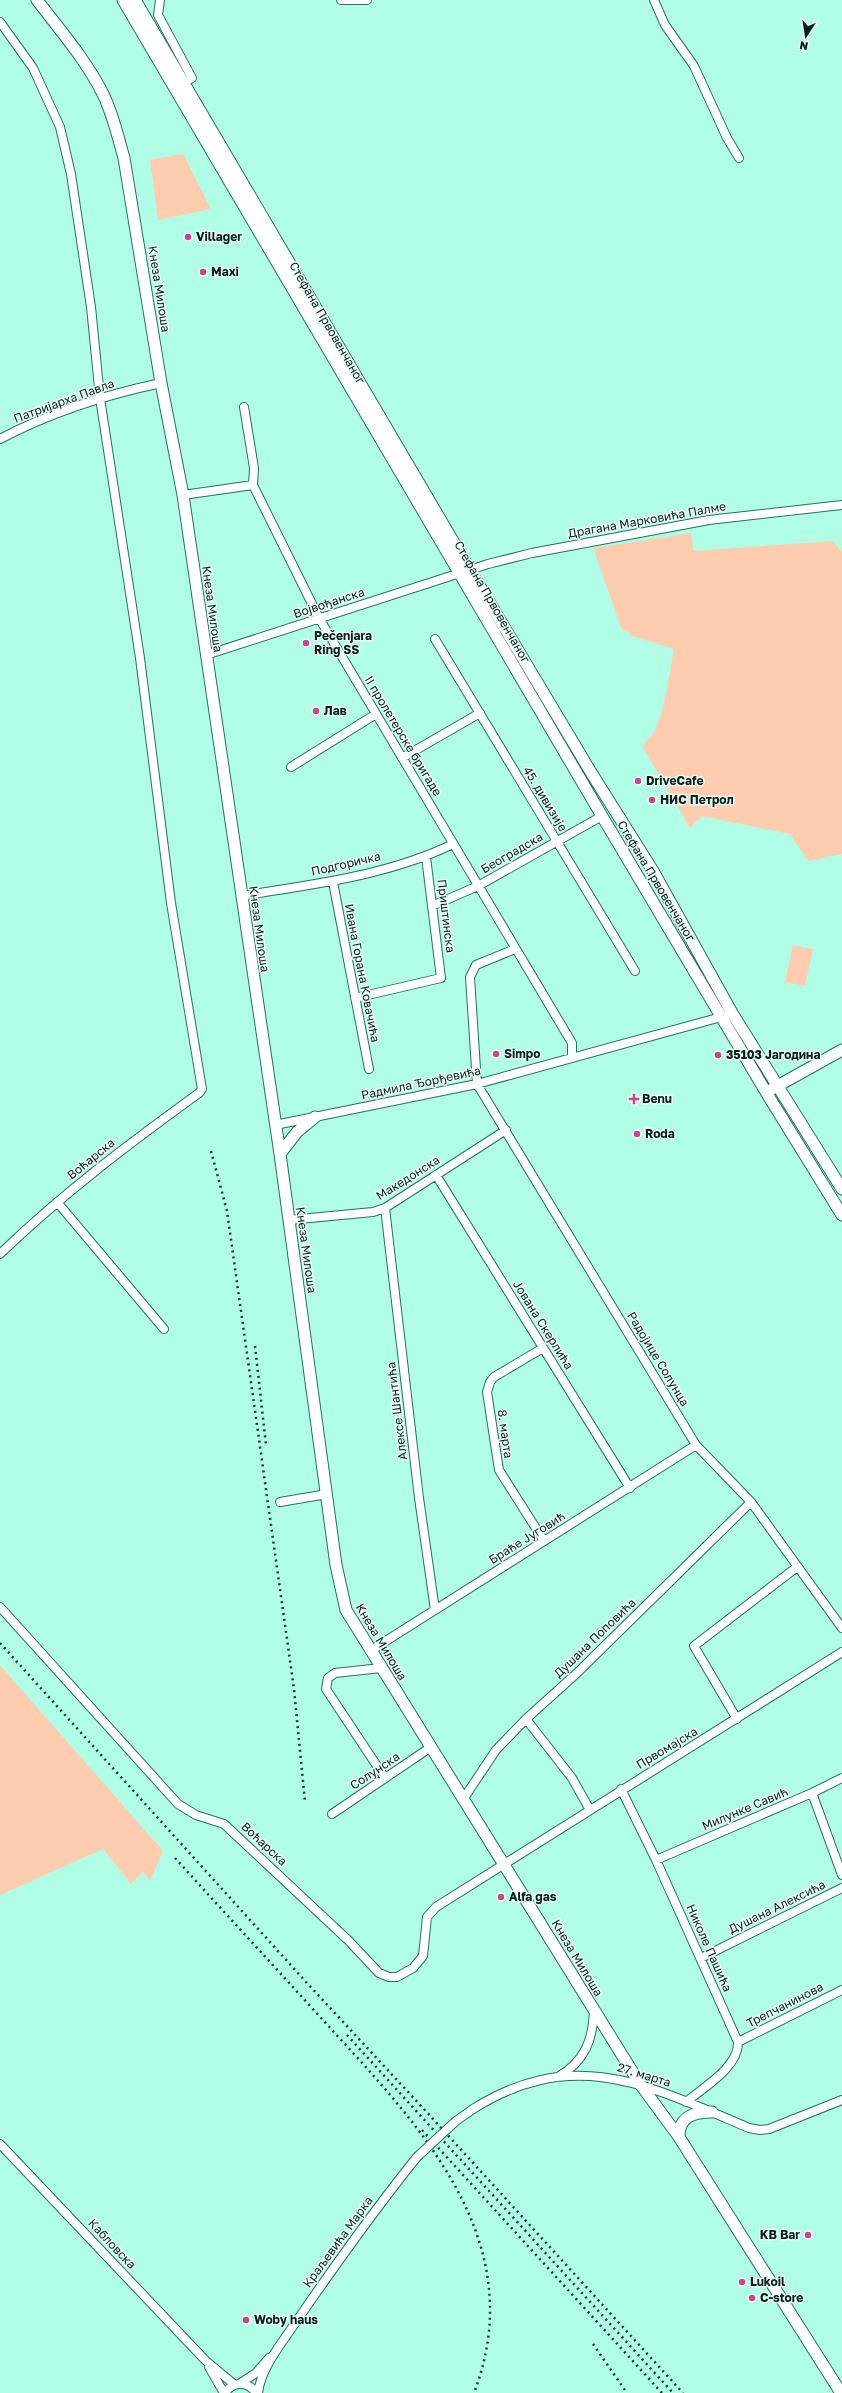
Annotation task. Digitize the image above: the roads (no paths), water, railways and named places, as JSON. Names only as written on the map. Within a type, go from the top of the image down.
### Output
[{"type":"street","name":"Кнеза Милоша","points":[[37,0],[87,66],[103,94],[115,124],[124,158],[161,383],[183,496],[280,1154],[336,1565],[343,1600],[351,1620],[370,1651],[464,1798],[640,2084],[679,2137],[841,2393]]},
{"type":"street","name":"Стефана Првовенчаног","points":[[123,0],[465,572],[653,872],[766,1092],[842,1215]]},
{"type":"street","name":"Стефана Првовенчаног","points":[[135,0],[465,572],[602,816],[727,1015],[777,1086],[842,1189]]},
{"type":"street","points":[[160,0],[158,15],[192,78],[183,83]]},
{"type":"street","points":[[341,0],[367,0]]},
{"type":"street","points":[[654,0],[665,25],[694,66],[727,138],[739,158]]},
{"type":"street","points":[[0,22],[33,68],[60,127],[65,148],[91,308],[100,398]]},
{"type":"street","name":"Патријарха Павла","points":[[0,439],[46,417],[100,398],[161,383]]},
{"type":"street","name":"Воћарска","points":[[0,1254],[57,1202],[128,1145],[199,1093],[202,1089],[171,902],[140,658],[100,398]]},
{"type":"street","points":[[183,496],[253,485],[254,468],[244,407]]},
{"type":"street","name":"II пролетерске бригаде","points":[[253,485],[319,618],[572,1043],[572,1057]]},
{"type":"street","name":"Драгана Марковића Палме","points":[[465,572],[532,553],[709,520],[842,505]]},
{"type":"street","name":"Војвођанска","points":[[206,655],[465,572]]},
{"type":"street","name":"45. дивизије","points":[[435,639],[635,971]]},
{"type":"street","points":[[402,758],[480,713]]},
{"type":"street","points":[[291,767],[376,714]]},
{"type":"street","points":[[582,780],[592,774]]},
{"type":"street","name":"Београдска","points":[[432,906],[478,886],[602,816]]},
{"type":"street","name":"Подгоричка","points":[[241,896],[333,882],[426,857],[453,844]]},
{"type":"street","name":"Приштинска","points":[[355,998],[441,978],[426,857]]},
{"type":"street","name":"Ивана Горана Ковачића","points":[[333,882],[369,1069]]},
{"type":"street","points":[[477,1084],[470,977],[476,966],[516,949]]},
{"type":"street","name":"Радмила Ђорђевића","points":[[275,1126],[477,1084],[727,1015]]},
{"type":"street","points":[[766,1092],[842,1050]]},
{"type":"street","name":"Радојице Солунца","points":[[477,1084],[696,1445],[751,1502],[842,1628]]},
{"type":"street","points":[[280,1154],[297,1132],[315,1117]]},
{"type":"street","name":"Македонска","points":[[289,1220],[373,1212],[385,1208],[506,1130]]},
{"type":"street","name":"Јована Скерлића","points":[[436,1175],[630,1488]]},
{"type":"street","points":[[57,1202],[164,1328]]},
{"type":"street","name":"Алексе Шантића","points":[[385,1208],[419,1498],[435,1610]]},
{"type":"street","name":"8. марта","points":[[543,1348],[494,1377],[488,1387],[487,1392],[499,1470],[544,1541]]},
{"type":"street","name":"Браће Југовић","points":[[370,1651],[696,1445]]},
{"type":"street","points":[[280,1502],[327,1494]]},
{"type":"street","name":"Душана Поповића","points":[[464,1798],[496,1750],[526,1719],[576,1673],[751,1502]]},
{"type":"street","points":[[737,1719],[694,1646],[797,1567]]},
{"type":"street","name":"Воћарска","points":[[0,1607],[178,1804],[196,1815],[224,1824],[349,1941],[379,1973],[389,1978],[398,1977],[413,1968],[422,1956],[427,1917],[436,1907],[504,1863]]},
{"type":"street","name":"Првомајска","points":[[504,1863],[737,1719],[842,1652]]},
{"type":"street","points":[[381,1668],[335,1673],[328,1678],[326,1689],[385,1778]]},
{"type":"street","points":[[526,1719],[572,1778],[590,1810]]},
{"type":"street","name":"Солунска","points":[[332,1814],[431,1747]]},
{"type":"street","name":"Милунке Савић","points":[[656,1860],[812,1793],[842,1778]]},
{"type":"street","name":"Николе Пашића","points":[[622,1789],[701,1958],[738,2042]]},
{"type":"street","points":[[812,1793],[842,1875]]},
{"type":"street","name":"Душана Алексића","points":[[701,1958],[842,1888]]},
{"type":"street","name":"Трепчанинова","points":[[738,2042],[842,1990]]},
{"type":"street","points":[[558,2077],[575,2064],[587,2050],[592,2034],[594,2010]]},
{"type":"street","points":[[686,2102],[729,2065],[736,2056],[738,2042]]},
{"type":"street","name":"27. марта","points":[[473,2109],[506,2092],[558,2077],[600,2076],[640,2084],[760,2130],[769,2129],[842,2100]]},
{"type":"street","name":"Краљевића Марка","points":[[225,2393],[256,2373],[282,2342],[334,2267],[417,2157],[450,2126],[473,2109]]},
{"type":"street","points":[[679,2137],[682,2124],[687,2117],[693,2114],[712,2112]]},
{"type":"street","name":"Кабловска","points":[[0,2144],[206,2361],[237,2384],[248,2385],[257,2393]]},
{"type":"street","name":"Краљевића Марка","points":[[257,2393],[262,2378],[282,2342]]},
{"type":"street","name":"Кабловска","points":[[206,2361],[225,2393]]},
{"type":"railway","points":[[211,1151],[227,1211],[294,1689],[305,1802]]},
{"type":"railway","points":[[255,1346],[266,1445]]},
{"type":"railway","points":[[0,1643],[306,1982],[683,2393]]},
{"type":"railway","points":[[175,1858],[394,2100],[427,2142],[456,2187],[477,2234],[488,2284],[488,2337],[474,2393]]},
{"type":"railway","points":[[347,2035],[673,2393]]},
{"type":"railway","points":[[422,2130],[662,2393]]},
{"type":"railway","points":[[593,2344],[627,2393]]},
{"type":"place","name":"Villager","points":[[188,237]]},
{"type":"place","name":"Maxi","points":[[203,272]]},
{"type":"place","name":"Pečenjara Ring SS","points":[[306,643]]},
{"type":"place","name":"Лав","points":[[316,711]]},
{"type":"place","name":"DriveCafe","points":[[638,781]]},
{"type":"place","name":"НИС Петрол","points":[[652,800]]},
{"type":"place","name":"Simpo","points":[[496,1054]]},
{"type":"place","name":"35103 Јагодина","points":[[718,1055]]},
{"type":"place","name":"Benu","points":[[634,1099]]},
{"type":"place","name":"Roda","points":[[637,1134]]},
{"type":"place","name":"Alfa gas","points":[[501,1897]]},
{"type":"place","name":"KB Bar","points":[[808,2235]]},
{"type":"place","name":"Lukoil","points":[[742,2282]]},
{"type":"place","name":"C-store","points":[[752,2298]]},
{"type":"place","name":"Woby haus","points":[[246,2320]]}]
